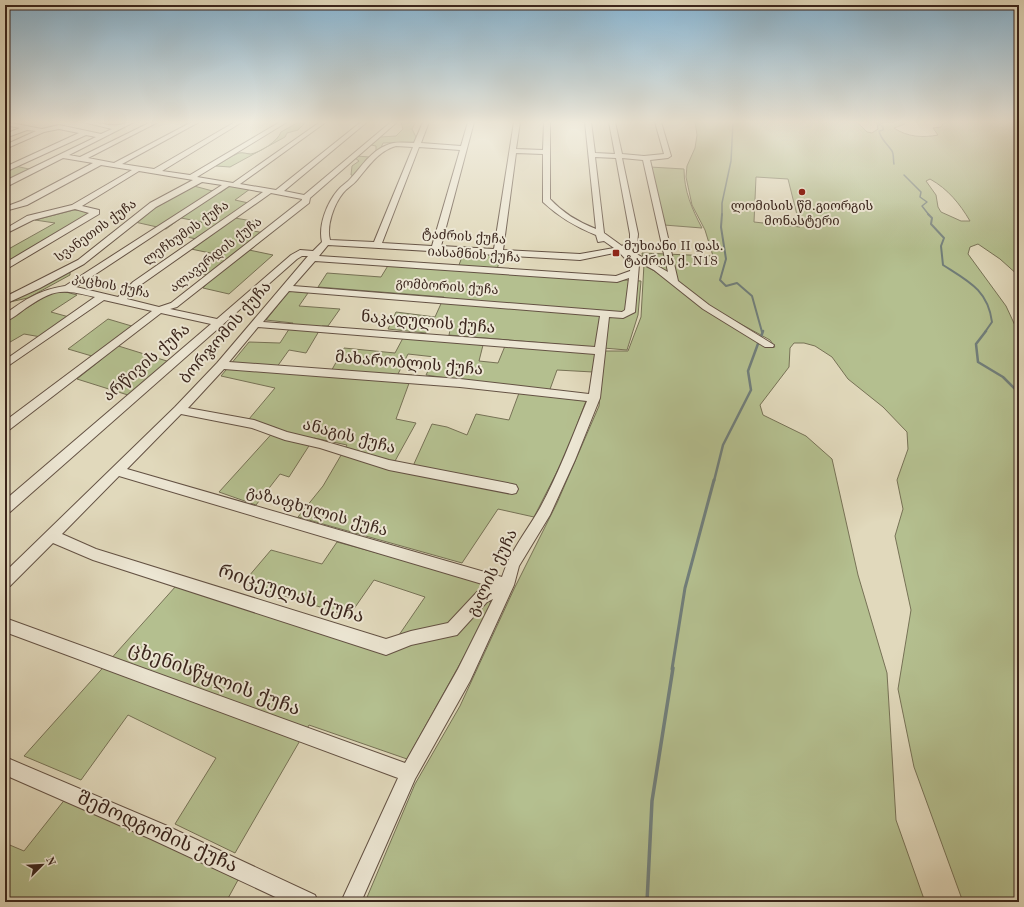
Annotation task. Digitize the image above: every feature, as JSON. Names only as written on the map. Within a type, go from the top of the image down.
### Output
[{"type":"street","points":[[5,170],[17,164]]},
{"type":"street","points":[[5,184],[45,164]]},
{"type":"street","points":[[5,209],[24,203],[97,164]]},
{"type":"street","points":[[112,164],[306,197]]},
{"type":"street","points":[[155,172],[168,164]]},
{"type":"street","points":[[190,178],[213,164]]},
{"type":"street","points":[[68,288],[231,185],[261,164]]},
{"type":"street","points":[[278,192],[312,164]]},
{"type":"street","name":"ალავერდის ქუჩა","points":[[5,427],[159,310],[174,305],[306,201],[306,197],[344,164]]},
{"type":"street","points":[[326,242],[324,236],[330,213],[340,192],[353,181],[365,164]]},
{"type":"street","points":[[377,244],[408,164]]},
{"type":"street","points":[[436,248],[459,164]]},
{"type":"street","points":[[498,252],[511,164]]},
{"type":"street","points":[[546,164],[546,200],[555,209],[578,225],[600,234],[621,249],[657,268],[706,307],[769,345]]},
{"type":"street","points":[[593,164],[601,253]]},
{"type":"street","points":[[621,164],[634,243],[621,249]]},
{"type":"street","points":[[647,164],[674,282]]},
{"type":"street","points":[[5,232],[30,218],[75,208],[138,169]]},
{"type":"street","name":"სვანეთის ქუჩა","points":[[5,301],[37,286],[81,262],[153,205],[201,180]]},
{"type":"street","name":"ლეჩხუმის ქუჩა","points":[[122,301],[123,297],[136,284],[269,191]]},
{"type":"street","points":[[5,267],[96,212],[75,208]]},
{"type":"street","name":"ტაძრის ქუჩა","points":[[326,242],[580,257],[621,249]]},
{"type":"street","name":"ბორჯომის ქუჩა","points":[[5,581],[50,535],[118,471],[179,410],[221,364],[326,242]]},
{"type":"street","points":[[606,313],[624,315],[630,312],[635,265],[621,249]]},
{"type":"street","name":"არწივის ქუჩა","points":[[5,508],[294,257],[300,253],[313,256]]},
{"type":"street","name":"იასამნის ქუჩა","points":[[313,256],[617,279],[634,273]]},
{"type":"street","name":"კაცხის ქუჩა","points":[[5,318],[36,296],[49,291],[68,288],[159,310],[218,322]]},
{"type":"street","name":"გომბორის ქუჩა","points":[[286,288],[606,313]]},
{"type":"street","points":[[5,365],[102,297]]},
{"type":"street","name":"გალის ქუჩა","points":[[351,902],[409,774],[464,675],[507,585],[514,564],[545,511],[569,460],[594,398],[599,352],[606,313]]},
{"type":"street","name":"ნაკადულის ქუჩა","points":[[254,324],[599,352]]},
{"type":"street","name":"მახარობლის ქუჩა","points":[[221,364],[460,383],[594,398]]},
{"type":"street","name":"ანაგის ქუჩა","points":[[179,410],[254,424],[285,436],[320,444],[389,465],[512,489]]},
{"type":"street","name":"გაზაფხულის ქუჩა","points":[[118,471],[507,585]]},
{"type":"street","name":"რიცეულას ქუჩა","points":[[50,535],[93,554],[386,647],[411,638],[452,630],[482,597],[507,585]]},
{"type":"street","name":"ცხენისწყლის ქუჩა","points":[[5,625],[409,774]]},
{"type":"street","name":"შემოდგომის ქუჩა","points":[[5,766],[158,832],[308,902]]},
{"type":"green space","points":[[219,164],[235,164],[230,167],[216,166]]},
{"type":"green space","points":[[354,164],[363,164],[355,176],[351,175],[352,166]]},
{"type":"green space","points":[[688,164],[1019,164],[1019,276],[1000,259],[978,244],[970,247],[968,254],[1006,306],[1019,334],[1019,902],[963,902],[914,767],[898,689],[911,610],[895,536],[903,509],[897,480],[908,449],[907,432],[883,407],[848,379],[832,357],[815,346],[804,343],[794,343],[790,348],[789,367],[760,405],[763,415],[806,436],[832,459],[858,575],[887,673],[896,820],[925,902],[365,902],[415,784],[460,706],[514,589],[557,503],[599,406],[604,351],[628,351],[641,317],[644,264],[767,347],[775,347],[770,340],[708,306],[643,259],[642,253],[713,256],[705,230],[692,205],[686,177]],"holes":[[[756,177],[788,179],[800,227],[754,222]],[[930,179],[953,197],[970,221],[961,221],[941,212],[938,207],[936,195],[926,181]]]},
{"type":"green space","points":[[15,166],[29,169],[5,181],[5,171]]},
{"type":"green space","points":[[650,167],[684,169],[685,185],[689,200],[702,228],[664,225]]},
{"type":"green space","points":[[194,186],[220,193],[230,186],[250,189],[235,200],[253,204],[235,218],[258,222],[248,230],[270,234],[249,250],[273,255],[229,294],[203,288],[215,276],[191,272],[215,254],[191,249],[203,240],[180,236],[202,222],[181,218],[166,229],[135,222],[158,206]]},
{"type":"green space","points":[[74,210],[87,211],[88,215],[5,264],[5,251],[55,223],[35,220]]},
{"type":"green space","points":[[464,252],[502,254],[496,272],[641,281],[638,315],[627,350],[449,335],[452,321],[433,319],[426,333],[388,329],[396,312],[435,317],[444,297],[318,287],[327,273],[381,277],[389,264],[457,270]]},
{"type":"green space","points":[[92,257],[81,266],[70,272],[70,275],[28,298],[5,303],[5,296]]},
{"type":"green space","points":[[289,291],[308,293],[299,306],[340,309],[328,326],[322,326],[306,353],[289,350],[274,371],[329,375],[344,348],[395,353],[403,338],[483,345],[479,361],[498,363],[505,346],[595,353],[593,372],[557,370],[549,392],[426,375],[435,357],[408,354],[398,374],[412,375],[396,419],[416,423],[395,461],[413,466],[432,424],[447,427],[467,435],[476,414],[509,420],[519,393],[586,401],[566,454],[534,517],[498,509],[462,563],[298,517],[323,486],[347,445],[314,438],[289,477],[280,474],[256,505],[219,492],[277,428],[249,419],[275,388],[221,376],[249,342],[280,343],[293,323],[266,320]]},
{"type":"green space","points":[[52,292],[66,292],[77,295],[51,312],[69,317],[41,337],[24,334],[5,345],[5,322]]},
{"type":"green space","points":[[108,319],[135,327],[112,344],[170,362],[131,396],[77,379],[102,359],[68,349]]},
{"type":"green space","points":[[337,542],[495,585],[487,615],[407,759],[309,725],[235,853],[175,824],[216,758],[128,715],[81,780],[24,756],[176,586],[386,654],[425,597],[374,580],[349,616],[243,583],[271,550],[322,564]]},
{"type":"green space","points":[[66,798],[158,839],[238,880],[226,902],[5,902],[5,843],[24,851]]},
{"type":"waterway","points":[[722,214],[722,203],[730,164]]},
{"type":"waterway","points":[[904,175],[921,192],[920,197],[927,202],[922,206],[929,215]]},
{"type":"waterway","points":[[722,214],[721,227],[726,259],[720,280],[726,286],[737,283],[752,296],[762,332]]},
{"type":"waterway","points":[[929,215],[932,218],[931,224],[944,238],[941,246],[943,265],[961,276],[975,288],[986,302],[990,311],[992,322],[985,332]]},
{"type":"waterway","points":[[761,337],[763,331]]},
{"type":"waterway","points":[[986,331],[976,344],[978,362],[1003,377],[1019,393]]},
{"type":"waterway","points":[[714,481],[723,445],[751,390],[748,371],[759,341]]},
{"type":"waterway","points":[[672,669],[685,588],[714,480]]},
{"type":"waterway","points":[[647,902],[652,801],[673,668]]},
{"type":"place","name":"ლომისის წმ.გიორგის მონასტერი","points":[[802,192]]},
{"type":"place","name":"მუხიანი II დას. ტაძრის ქ. N18","points":[[616,253]]}]
